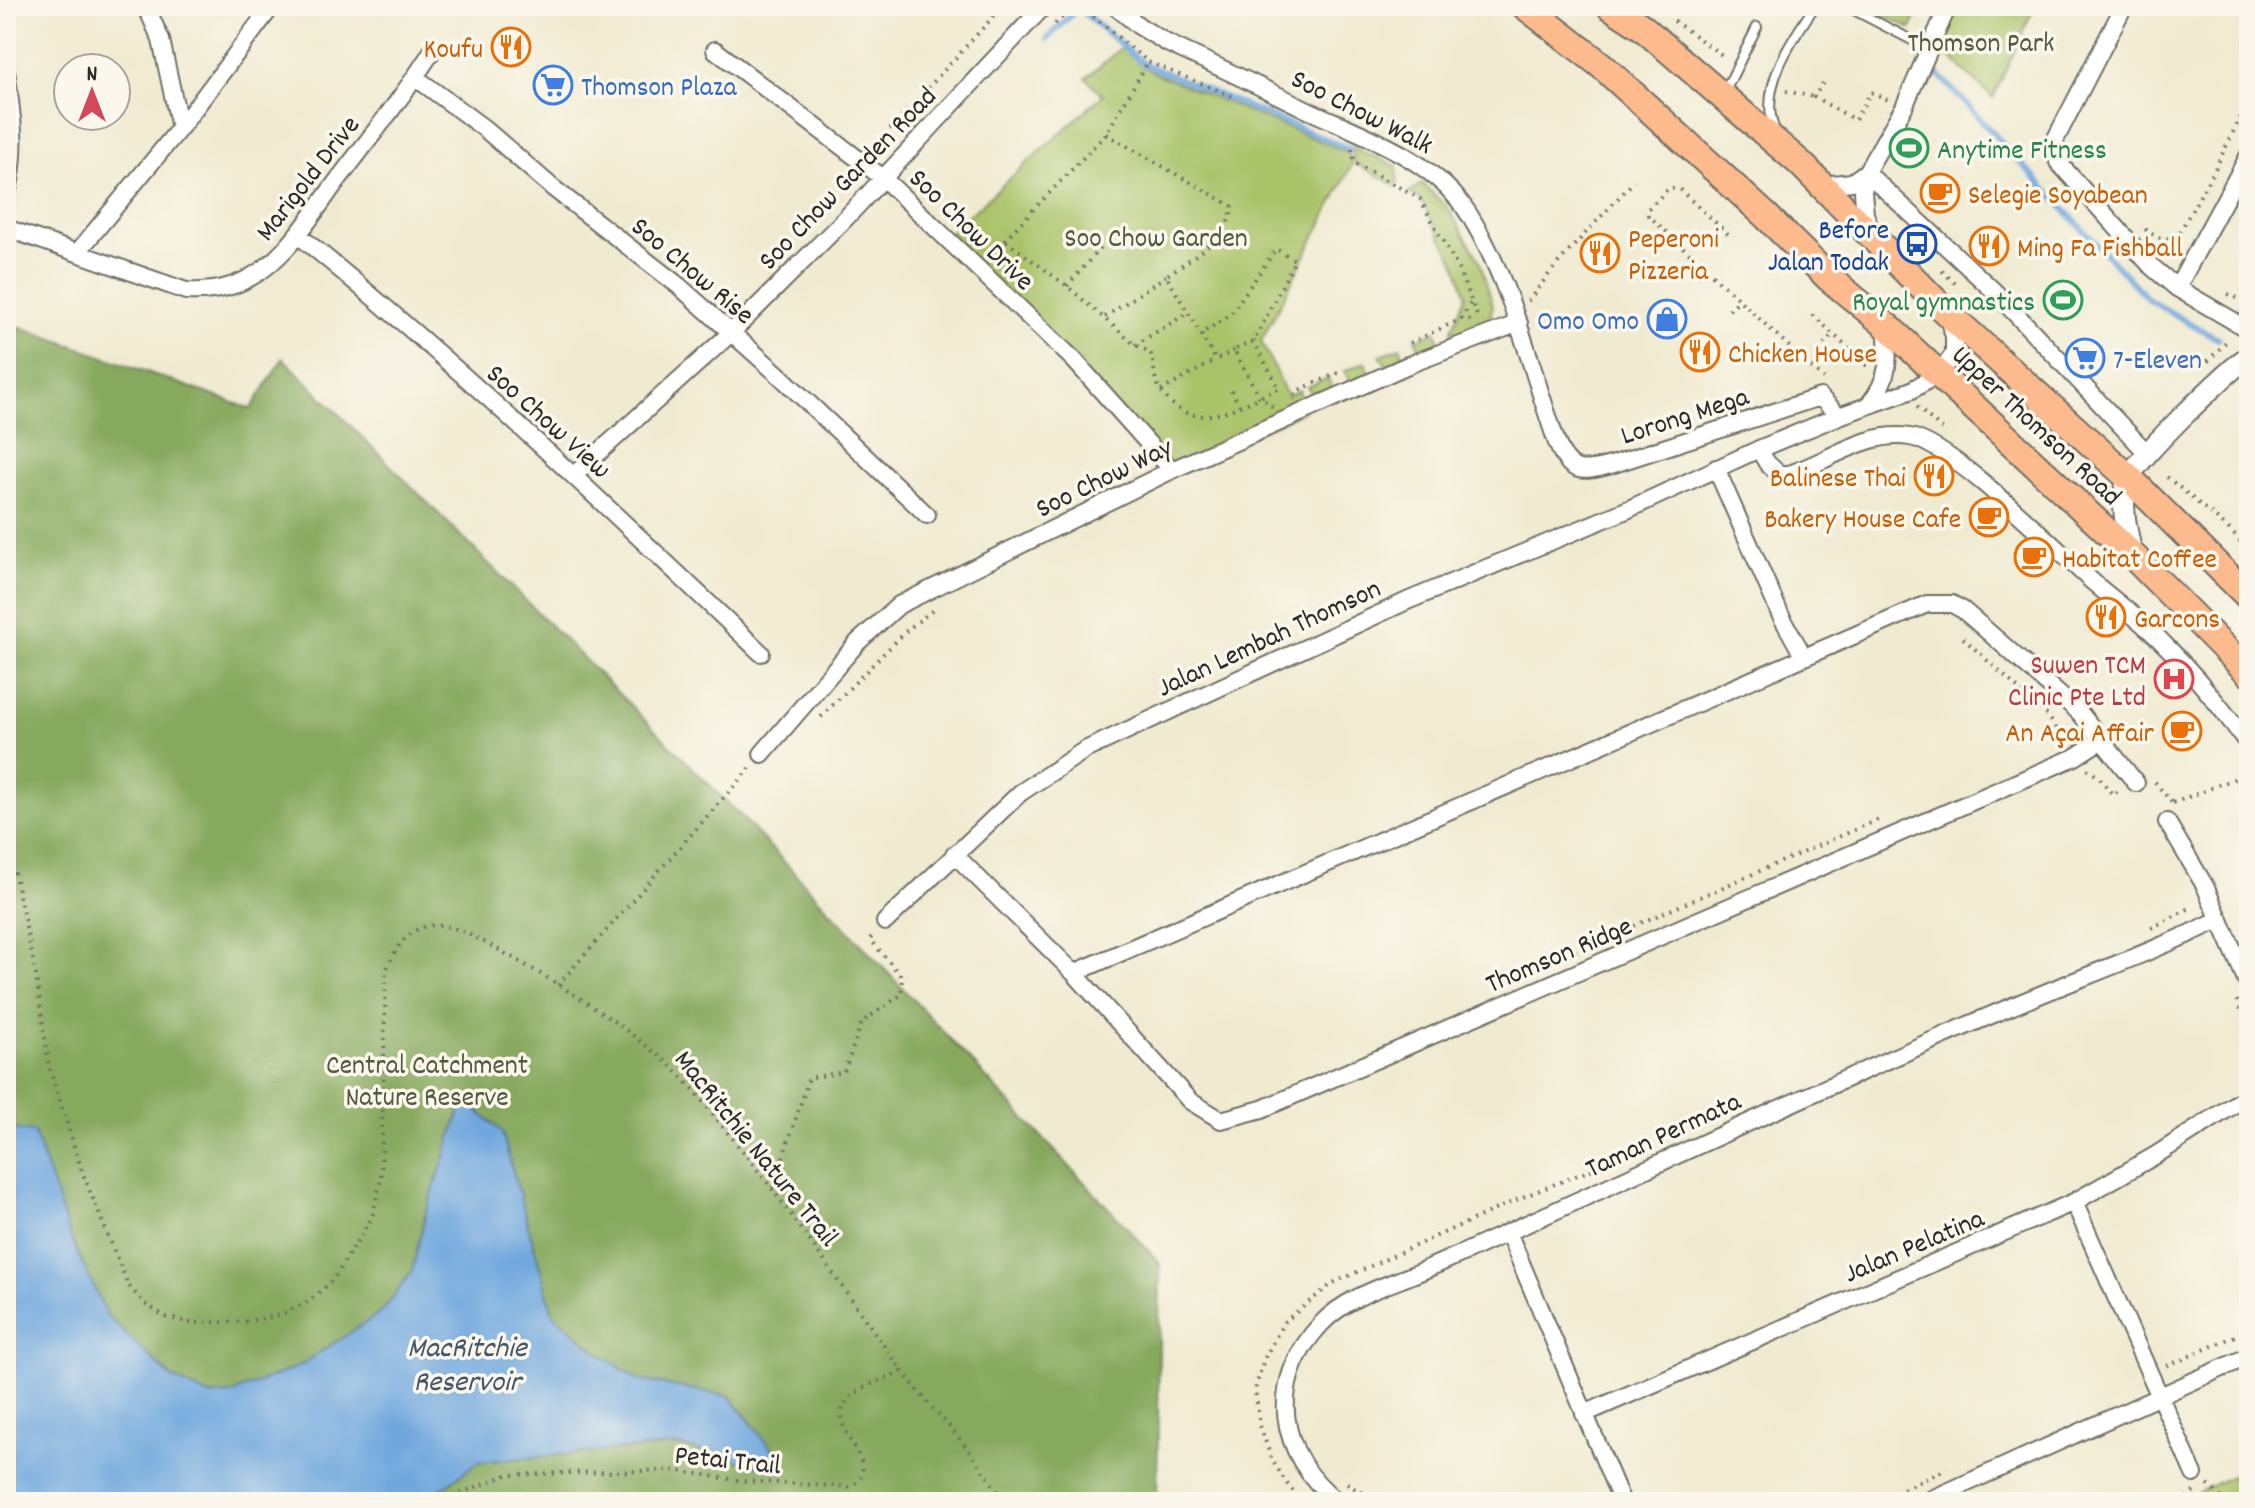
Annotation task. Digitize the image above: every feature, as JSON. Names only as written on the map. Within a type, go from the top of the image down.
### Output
[{"type":"main road","name":"Upper Thomson Road","points":[[1525,6],[1601,65],[1829,278],[1886,325],[2132,555],[2238,648],[2249,673]]},
{"type":"main road","name":"Upper Thomson Road","points":[[1610,6],[1642,27],[1784,149],[1946,312],[2128,477],[2249,597]]},
{"type":"street","points":[[146,6],[161,40],[180,128]]},
{"type":"street","points":[[77,253],[180,128],[272,6]]},
{"type":"street","name":"Soo Chow Garden Road","points":[[574,475],[732,332],[883,178],[1044,6]]},
{"type":"street","name":"Soo Chow Walk","points":[[1115,6],[1167,43],[1406,156],[1444,183],[1469,214],[1497,269],[1518,319],[1565,462]]},
{"type":"street","points":[[1874,237],[1865,214],[1863,192],[1866,172],[1904,107],[1948,6]]},
{"type":"street","points":[[2124,6],[2055,140],[2061,166],[2152,267],[2177,288],[2249,330]]},
{"type":"street","name":"Marigold Drive","points":[[6,228],[186,291],[209,292],[231,287],[271,264],[297,234],[434,48]]},
{"type":"street","name":"Soo Chow Drive","points":[[715,50],[883,178],[1074,360],[1172,470]]},
{"type":"street","points":[[6,71],[15,144],[15,161],[6,197]]},
{"type":"street","name":"Soo Chow Rise","points":[[415,77],[485,129],[553,188],[679,286],[927,515]]},
{"type":"street","points":[[2177,288],[2249,155]]},
{"type":"street","points":[[1822,185],[1852,182],[1866,172]]},
{"type":"street","points":[[1866,172],[1995,292],[2148,454]]},
{"type":"street","name":"Soo Chow View","points":[[297,234],[361,286],[574,475],[761,653]]},
{"type":"street","points":[[1804,657],[1780,614],[1716,468],[1869,404],[1912,390],[1939,373],[1954,354],[1955,347],[1946,312]]},
{"type":"street","name":"Soo Chow Way","points":[[762,754],[858,642],[899,605],[1172,470],[1518,319]]},
{"type":"street","points":[[1869,404],[1883,387],[1887,370],[1886,325]]},
{"type":"street","points":[[2132,555],[2124,514],[2128,477],[2210,389],[2249,356]]},
{"type":"street","name":"Lorong Mega","points":[[1565,462],[1575,468],[1592,470],[1820,397],[1839,416]]},
{"type":"street","points":[[1759,449],[1767,463],[1779,474],[1789,474],[1852,447],[1882,438],[1907,436],[1930,442],[2163,642],[2213,697],[2249,745]]},
{"type":"street","name":"Jalan Lembah Thomson","points":[[885,922],[1020,793],[1085,750],[1407,601],[1629,509],[1716,468]]},
{"type":"street","points":[[1074,973],[1912,609],[1941,602],[1963,610],[2051,686],[2103,739],[2136,783]]},
{"type":"street","name":"Thomson Ridge","points":[[954,854],[1074,973],[1190,1101],[1221,1120],[1262,1109],[2075,757],[2103,739]]},
{"type":"street","points":[[2167,822],[2187,853],[2249,986]]},
{"type":"street","name":"Taman Permata","points":[[1338,1502],[1300,1462],[1286,1422],[1288,1384],[1296,1362],[1323,1321],[1377,1288],[1978,1020],[2220,919]]},
{"type":"street","name":"Jalan Pelatina","points":[[1584,1414],[2074,1202],[2156,1155],[2249,1095]]},
{"type":"street","points":[[2074,1202],[2194,1474]]},
{"type":"street","points":[[1508,1232],[1622,1502]]},
{"type":"street","points":[[1925,1502],[2249,1356]]},
{"type":"lane","points":[[1784,149],[1771,121],[1773,87],[1780,65],[1815,6]]},
{"type":"lane","points":[[1846,6],[1929,49]]},
{"type":"lane","points":[[1722,95],[1757,27]]},
{"type":"path","points":[[861,161],[1003,6]]},
{"type":"path","points":[[1081,6],[1146,64],[1239,99]]},
{"type":"path","points":[[980,265],[1106,134],[1146,64]]},
{"type":"path","points":[[2137,223],[2156,238],[2168,239],[2178,235],[2249,100]]},
{"type":"path","points":[[1105,318],[1207,246],[1230,222],[1232,206],[1106,134]]},
{"type":"path","points":[[1352,147],[1355,163],[1420,199],[1457,266],[1485,336]]},
{"type":"path","points":[[1518,319],[1557,264],[1634,181]]},
{"type":"path","points":[[1728,234],[1678,188],[1669,188],[1648,209],[1648,215],[1826,380]]},
{"type":"path","points":[[1006,241],[1152,356],[1154,380],[1161,391],[1174,407],[1194,416],[1215,415],[1279,389],[1254,341]]},
{"type":"path","points":[[1067,286],[1102,246]]},
{"type":"path","points":[[1161,391],[1254,341],[1295,260],[1276,249],[1230,315],[1201,334]]},
{"type":"path","points":[[1166,276],[1216,360]]},
{"type":"path","points":[[2220,291],[2249,303]]},
{"type":"path","points":[[1729,310],[1740,299]]},
{"type":"path","points":[[1461,319],[1472,301]]},
{"type":"path","points":[[1135,345],[1188,313]]},
{"type":"path","points":[[1813,315],[1867,366],[1871,374]]},
{"type":"path","points":[[1818,350],[1833,334]]},
{"type":"path","points":[[1234,350],[1259,396],[1273,407]]},
{"type":"path","points":[[1231,390],[1239,405]]},
{"type":"path","points":[[2167,477],[2228,528],[2249,551]]},
{"type":"path","points":[[812,726],[907,630],[939,606]]},
{"type":"path","points":[[1959,633],[2048,716],[2056,728],[2059,743],[2079,764],[2099,777],[2112,794],[2136,783]]},
{"type":"path","points":[[558,985],[762,754]]},
{"type":"path","points":[[2167,822],[2161,807],[2249,773]]},
{"type":"path","points":[[1503,982],[1886,816]]},
{"type":"path","name":"MacRitchie Nature Trail","points":[[6,833],[36,975],[49,1066],[73,1144],[128,1285],[145,1304],[166,1317],[191,1323],[249,1321],[280,1315],[309,1301],[333,1280],[372,1217],[381,1180],[386,971],[393,953],[404,938],[431,925],[449,925],[466,931],[558,985],[661,1057],[702,1101],[773,1188],[902,1371],[970,1452],[1005,1502]]},
{"type":"path","points":[[773,1188],[809,1078],[844,1072],[862,1022],[901,995],[902,977],[870,939],[885,922]]},
{"type":"path","points":[[2151,1372],[2249,1330]]},
{"type":"path","name":"Petai Trail","points":[[447,1502],[456,1495],[507,1475],[671,1470],[744,1481],[849,1487],[859,1481],[864,1469],[842,1426],[844,1407],[856,1392],[902,1371]]},
{"type":"path","points":[[1874,1502],[1960,1464]]},
{"type":"path","points":[[2194,1474],[2226,1502]]},
{"type":"path","points":[[1344,1480],[1354,1488],[1388,1502]]},
{"type":"green space","points":[[1865,6],[1921,6],[1911,29]]},
{"type":"green space","name":"Thomson Park","points":[[1956,6],[2035,6],[1993,98],[1938,46]]},
{"type":"green space","name":"Soo Chow Garden","points":[[1122,47],[1155,73],[1349,153],[1352,165],[1261,341],[1287,396],[1299,390],[1304,411],[1175,470],[948,234],[1103,95],[1086,78]]},
{"type":"green space","points":[[1352,147],[1397,166],[1398,187],[1355,163]]},
{"type":"green space","points":[[1422,183],[1447,207],[1479,259],[1493,306],[1485,336],[1453,348],[1452,330],[1466,295],[1457,266],[1420,199],[1409,193]]},
{"type":"green space","name":"Central Catchment Nature Reserve","points":[[6,322],[251,409],[283,358],[741,816],[1160,1263],[1157,1502],[424,1502],[478,1462],[678,1445],[730,1460],[775,1452],[729,1396],[639,1380],[596,1351],[553,1314],[502,1132],[461,1109],[426,1212],[412,1271],[383,1311],[299,1366],[231,1394],[209,1396],[172,1378],[107,1316],[71,1238],[13,1129],[6,1134]]},
{"type":"green space","points":[[1436,331],[1442,352],[1426,358],[1415,340]]},
{"type":"green space","points":[[1400,347],[1408,365],[1392,372],[1380,356]]},
{"type":"green space","points":[[1365,362],[1371,381],[1354,388],[1344,371]]},
{"type":"green space","points":[[1328,378],[1335,397],[1319,404],[1307,387]]},
{"type":"green space","points":[[2249,1467],[2249,1502],[2179,1502]]},
{"type":"water","name":"MacRitchie Reservoir","points":[[468,1102],[502,1132],[553,1314],[596,1351],[639,1380],[729,1396],[775,1452],[770,1469],[678,1445],[478,1462],[424,1502],[6,1502],[6,1134],[13,1129],[34,1132],[71,1238],[107,1316],[172,1378],[209,1396],[231,1394],[299,1366],[383,1311],[412,1271],[426,1212],[461,1109]]},
{"type":"waterway","points":[[1047,39],[1078,8],[1144,64],[1350,149]]},
{"type":"waterway","points":[[1937,73],[2149,300],[2218,339]]},
{"type":"place","name":"Koufu","points":[[511,47]]},
{"type":"place","name":"Thomson Plaza","points":[[553,85]]},
{"type":"place","name":"Anytime Fitness","points":[[1909,148]]},
{"type":"place","name":"Selegie Soyabean","points":[[1940,193]]},
{"type":"place","name":"Before Jalan Todak","points":[[1917,244]]},
{"type":"place","name":"Ming Fa Fishball","points":[[1989,246]]},
{"type":"place","name":"Peperoni Pizzeria","points":[[1600,253]]},
{"type":"place","name":"Royal gymnastics","points":[[2063,300]]},
{"type":"place","name":"Omo Omo","points":[[1667,319]]},
{"type":"place","name":"Chicken House","points":[[1700,352]]},
{"type":"place","name":"7-Eleven","points":[[2085,358]]},
{"type":"place","name":"Balinese Thai","points":[[1934,476]]},
{"type":"place","name":"Bakery House Cafe","points":[[1989,517]]},
{"type":"place","name":"Habitat Coffee","points":[[2034,557]]},
{"type":"place","name":"Garcons","points":[[2106,617]]},
{"type":"place","name":"Suwen TCM Clinic Pte Ltd","points":[[2174,679]]},
{"type":"place","name":"An Açai Affair","points":[[2182,731]]}]
